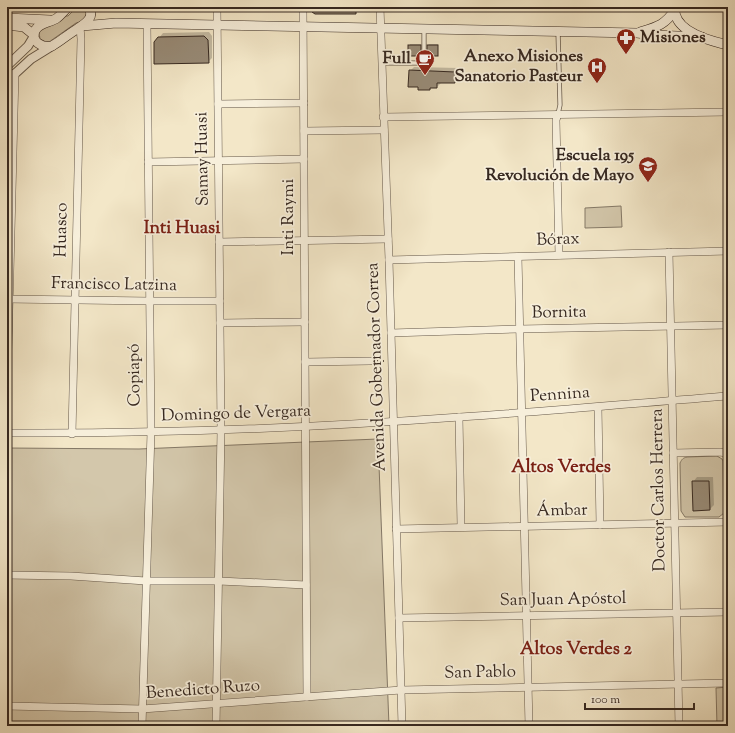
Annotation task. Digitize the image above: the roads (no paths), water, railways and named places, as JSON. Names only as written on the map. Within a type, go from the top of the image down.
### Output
[{"type":"main road","points":[[34,36],[36,30],[40,26],[56,19],[68,7]]},
{"type":"main road","points":[[91,9],[98,17],[116,23]]},
{"type":"main road","points":[[7,25],[24,27],[34,36],[40,45],[46,47],[52,46],[80,27],[90,18],[91,9]]},
{"type":"main road","points":[[637,32],[660,26],[671,16],[674,9]]},
{"type":"main road","points":[[674,9],[682,26],[689,32],[728,45]]},
{"type":"main road","points":[[7,18],[56,19]]},
{"type":"main road","points":[[80,27],[116,23],[380,27],[637,32],[653,35],[702,37]]},
{"type":"street","name":"Samay Huasi","points":[[216,726],[221,430],[217,7]]},
{"type":"street","name":"Inti Raymi","points":[[303,7],[307,697]]},
{"type":"street","name":"Avenida Gobernador Correa","points":[[380,7],[389,260],[402,726]]},
{"type":"street","name":"Copiapó","points":[[142,726],[151,432],[147,24]]},
{"type":"street","name":"Huasco","points":[[72,434],[81,47],[80,27]]},
{"type":"street","points":[[7,66],[28,46],[34,36]]},
{"type":"street","points":[[7,81],[36,55],[52,46]]},
{"type":"street","points":[[7,390],[8,299],[15,73]]},
{"type":"street","points":[[218,104],[304,103]]},
{"type":"street","points":[[383,117],[728,112]]},
{"type":"street","points":[[558,114],[556,120],[560,256]]},
{"type":"street","points":[[304,131],[384,130]]},
{"type":"street","points":[[148,162],[304,159]]},
{"type":"street","points":[[219,242],[388,239]]},
{"type":"street","name":"Bórax","points":[[389,260],[728,251]]},
{"type":"street","name":"Doctor Carlos Herrera","points":[[669,252],[679,726]]},
{"type":"street","points":[[518,257],[529,726]]},
{"type":"street","name":"Francisco Latzina","points":[[8,299],[220,301]]},
{"type":"street","points":[[220,323],[305,322]]},
{"type":"street","name":"Bornita","points":[[391,333],[728,325]]},
{"type":"street","points":[[305,362],[370,361]]},
{"type":"street","name":"Pennina","points":[[393,421],[521,413],[728,396]]},
{"type":"street","points":[[598,407],[600,525]]},
{"type":"street","points":[[459,417],[462,527]]},
{"type":"street","name":"Domingo de Vergara","points":[[7,433],[72,434],[221,430],[393,421]]},
{"type":"street","points":[[673,453],[720,452],[726,453],[728,459]]},
{"type":"street","name":"Ámbar","points":[[396,530],[462,527],[728,522]]},
{"type":"street","points":[[7,575],[71,576],[146,581],[219,581],[306,585]]},
{"type":"street","name":"San Juan Apóstol","points":[[399,618],[728,612]]},
{"type":"street","name":"San Pablo","points":[[401,690],[728,682]]},
{"type":"street","name":"Benedicto Ruzo","points":[[7,706],[142,709],[401,690]]},
{"type":"lane","points":[[381,63],[424,63],[424,28]]},
{"type":"lane","points":[[558,31],[560,105],[558,114]]},
{"type":"place","name":"Misiones","points":[[626,55]]},
{"type":"place","name":"Full","points":[[425,76]]},
{"type":"place","name":"Anexo Misiones Sanatorio Pasteur","points":[[597,84]]},
{"type":"place","name":"Escuela 195 Revolución de Mayo","points":[[648,183]]},
{"type":"district","name":"Inti Huasi","points":[[182,229]]},
{"type":"district","name":"Altos Verdes","points":[[561,468]]},
{"type":"district","name":"Altos Verdes 2","points":[[576,650]]}]
